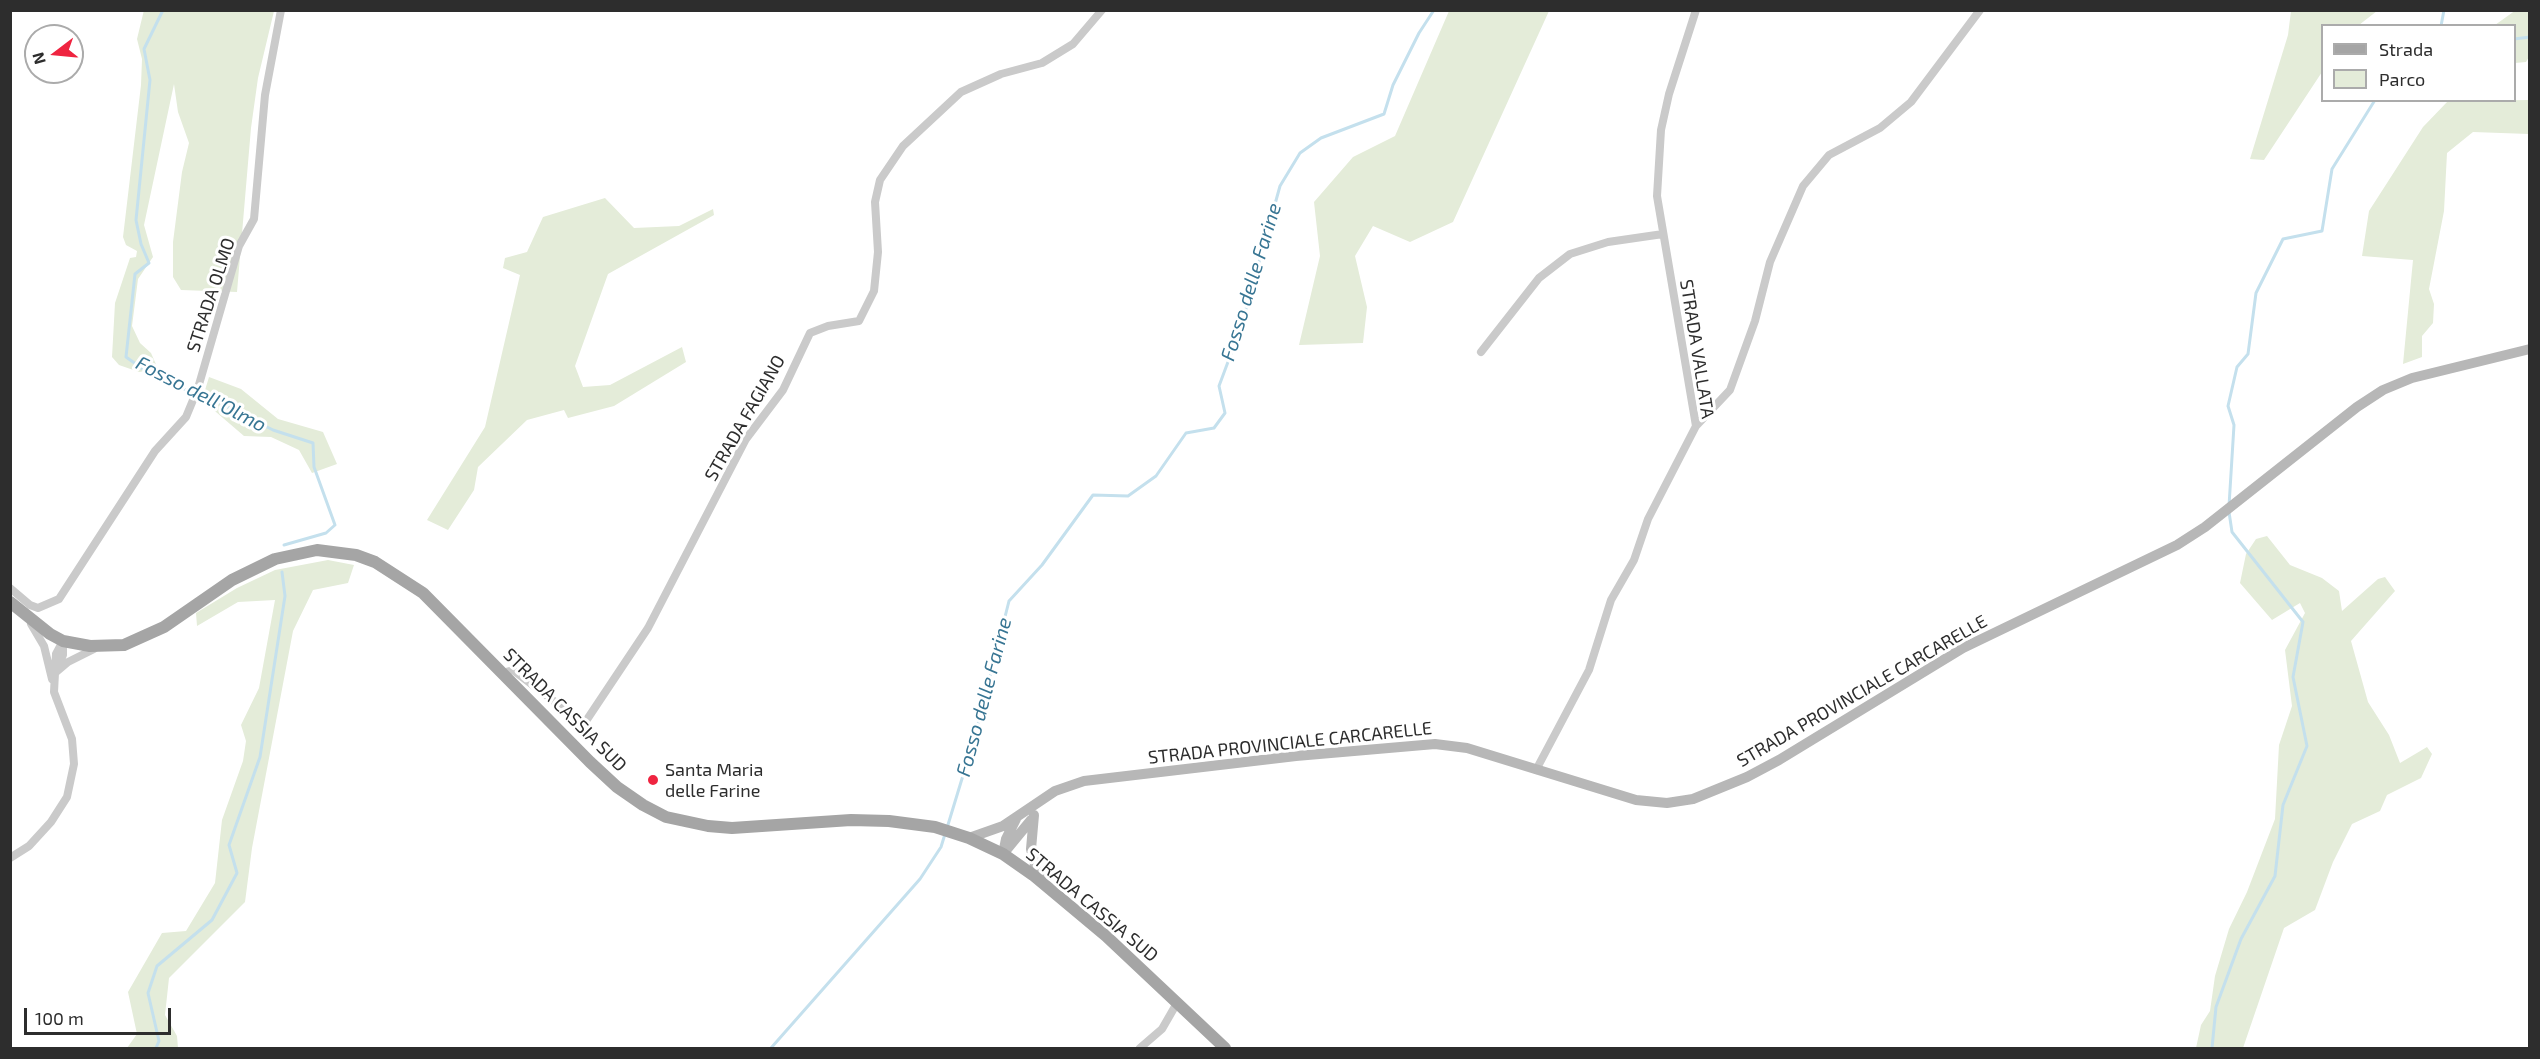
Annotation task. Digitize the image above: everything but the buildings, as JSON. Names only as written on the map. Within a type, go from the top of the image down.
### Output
[{"type":"main road","name":"STRADA PROVINCIALE CARCARELLE","points":[[969,838],[992,831],[1043,798],[1062,788],[1084,781],[1296,756],[1435,744],[1467,748],[1646,802],[1667,803],[1706,794],[1779,760],[1963,648],[2192,537],[2357,407],[2383,390],[2412,378],[2529,349]]},
{"type":"main road","name":"STRADA CASSIA SUD","points":[[10,602],[24,616],[63,641],[90,646],[123,645],[164,627],[254,567],[296,553],[327,551],[356,555],[375,562],[423,593],[617,787],[666,817],[684,823],[732,828],[851,820],[889,821],[935,827],[969,838],[1003,854],[1047,887],[1106,936],[1225,1048]]},
{"type":"main road","points":[[1003,854],[1034,815],[1043,798]]},
{"type":"main road","points":[[1034,815],[1031,849],[1036,869],[1047,887]]},
{"type":"main road","points":[[1003,854],[1009,831],[1018,816]]},
{"type":"street","name":"STRADA OLMO","points":[[10,588],[30,605],[38,608],[59,598],[155,451],[186,417],[198,388],[239,246],[254,219],[265,95],[281,10]]},
{"type":"street","name":"STRADA FAGIANO","points":[[502,673],[513,670],[584,724],[592,716],[648,628],[746,439],[783,390],[810,333],[828,326],[859,321],[874,291],[878,252],[875,202],[880,180],[903,146],[961,92],[1001,74],[1042,63],[1073,44],[1101,10]]},
{"type":"street","name":"STRADA VALLATA","points":[[1536,770],[1589,670],[1611,600],[1634,560],[1648,519],[1696,426],[1657,196],[1661,130],[1669,94],[1696,10]]},
{"type":"street","points":[[1696,426],[1730,390],[1755,321],[1770,262],[1803,186],[1829,154],[1880,128],[1911,102],[1980,10]]},
{"type":"street","points":[[1481,352],[1539,278],[1570,254],[1608,242],[1663,234]]},
{"type":"street","points":[[10,858],[37,838],[51,822],[67,797],[74,764],[72,739],[54,692],[44,646],[24,616]]},
{"type":"street","points":[[54,692],[55,673],[63,655],[63,641]]},
{"type":"street","points":[[55,673],[81,654],[110,646]]},
{"type":"street","points":[[1140,1048],[1162,1029],[1177,1003]]},
{"type":"green space","points":[[144,10],[274,11],[258,78],[251,128],[237,292],[181,290],[173,277],[173,242],[182,172],[189,143],[178,112],[174,84],[144,225],[153,257],[138,279],[132,326],[140,343],[151,353],[158,369],[139,372],[119,365],[112,357],[115,303],[130,258],[136,257],[137,251],[126,245],[123,237],[141,85],[142,59],[137,39]]},
{"type":"green space","points":[[2516,10],[2529,11],[2530,55],[2526,62],[2516,63],[2516,24],[2496,24]]},
{"type":"green space","points":[[1449,11],[1549,11],[1453,222],[1410,242],[1373,226],[1355,256],[1367,307],[1363,343],[1299,345],[1320,256],[1314,202],[1353,157],[1395,136]]},
{"type":"green space","points":[[2291,11],[2377,11],[2360,24],[2321,24],[2321,74],[2264,160],[2250,159],[2288,35]]},
{"type":"green space","points":[[2516,100],[2529,100],[2529,134],[2473,132],[2447,153],[2444,211],[2429,289],[2434,304],[2433,323],[2422,336],[2422,357],[2403,364],[2413,260],[2362,256],[2369,211],[2423,127],[2447,102],[2516,102]]},
{"type":"green space","points":[[605,198],[634,228],[679,226],[713,209],[714,215],[608,274],[575,366],[583,387],[610,385],[682,347],[686,362],[614,406],[568,418],[564,410],[527,420],[478,467],[474,490],[448,530],[427,520],[485,427],[520,275],[503,268],[505,258],[527,252],[543,217]]},
{"type":"green space","points":[[209,377],[241,389],[278,419],[323,432],[337,464],[312,473],[299,450],[271,437],[244,436],[202,400]]},
{"type":"green space","points":[[2267,536],[2290,565],[2322,578],[2339,591],[2342,611],[2378,579],[2385,577],[2395,591],[2351,641],[2368,702],[2389,735],[2400,763],[2427,747],[2432,754],[2421,778],[2387,795],[2380,811],[2352,824],[2333,862],[2315,910],[2284,928],[2243,1048],[2196,1048],[2201,1025],[2210,1011],[2215,976],[2229,929],[2247,892],[2275,819],[2279,745],[2292,706],[2285,650],[2305,613],[2300,603],[2272,620],[2240,583],[2246,554],[2256,539]]},
{"type":"green space","points":[[328,560],[354,565],[348,583],[313,590],[293,631],[252,848],[245,902],[169,978],[165,1015],[177,1036],[178,1048],[127,1048],[137,1034],[128,992],[162,933],[186,931],[215,883],[222,820],[243,761],[246,741],[241,725],[259,688],[275,600],[238,602],[197,626],[196,613],[237,588],[275,570]]},
{"type":"waterway","name":"Fosso dell'Olmo","points":[[163,10],[144,49],[150,80],[136,220],[141,244],[149,263],[135,274],[126,357],[143,369],[190,392],[208,397],[273,430],[313,443],[314,467],[335,525],[326,533],[284,545]]},
{"type":"waterway","name":"Fosso delle Farine","points":[[947,828],[975,736],[1009,601],[1042,565],[1093,495],[1128,496],[1156,476],[1186,433],[1214,428],[1225,413],[1219,386],[1241,327],[1280,186],[1300,153],[1321,138],[1384,114],[1393,85],[1419,33],[1434,10]]},
{"type":"waterway","points":[[2441,24],[2444,10]]},
{"type":"waterway","points":[[2516,39],[2530,37]]},
{"type":"waterway","points":[[2229,506],[2234,425],[2228,406],[2237,367],[2248,354],[2256,293],[2283,239],[2322,231],[2332,169],[2374,102]]},
{"type":"waterway","points":[[2212,1048],[2216,1007],[2241,939],[2275,876],[2283,805],[2307,746],[2293,677],[2303,622],[2232,532],[2229,512]]},
{"type":"waterway","name":"Fosso dell'Olmo","points":[[156,1048],[159,1041],[148,993],[157,966],[212,920],[237,873],[229,845],[260,757],[285,596],[282,572]]},
{"type":"waterway","name":"Fosso delle Farine","points":[[771,1048],[920,879],[941,847],[945,834]]},
{"type":"place","name":"Santa Maria delle Farine","points":[[653,780]]}]
